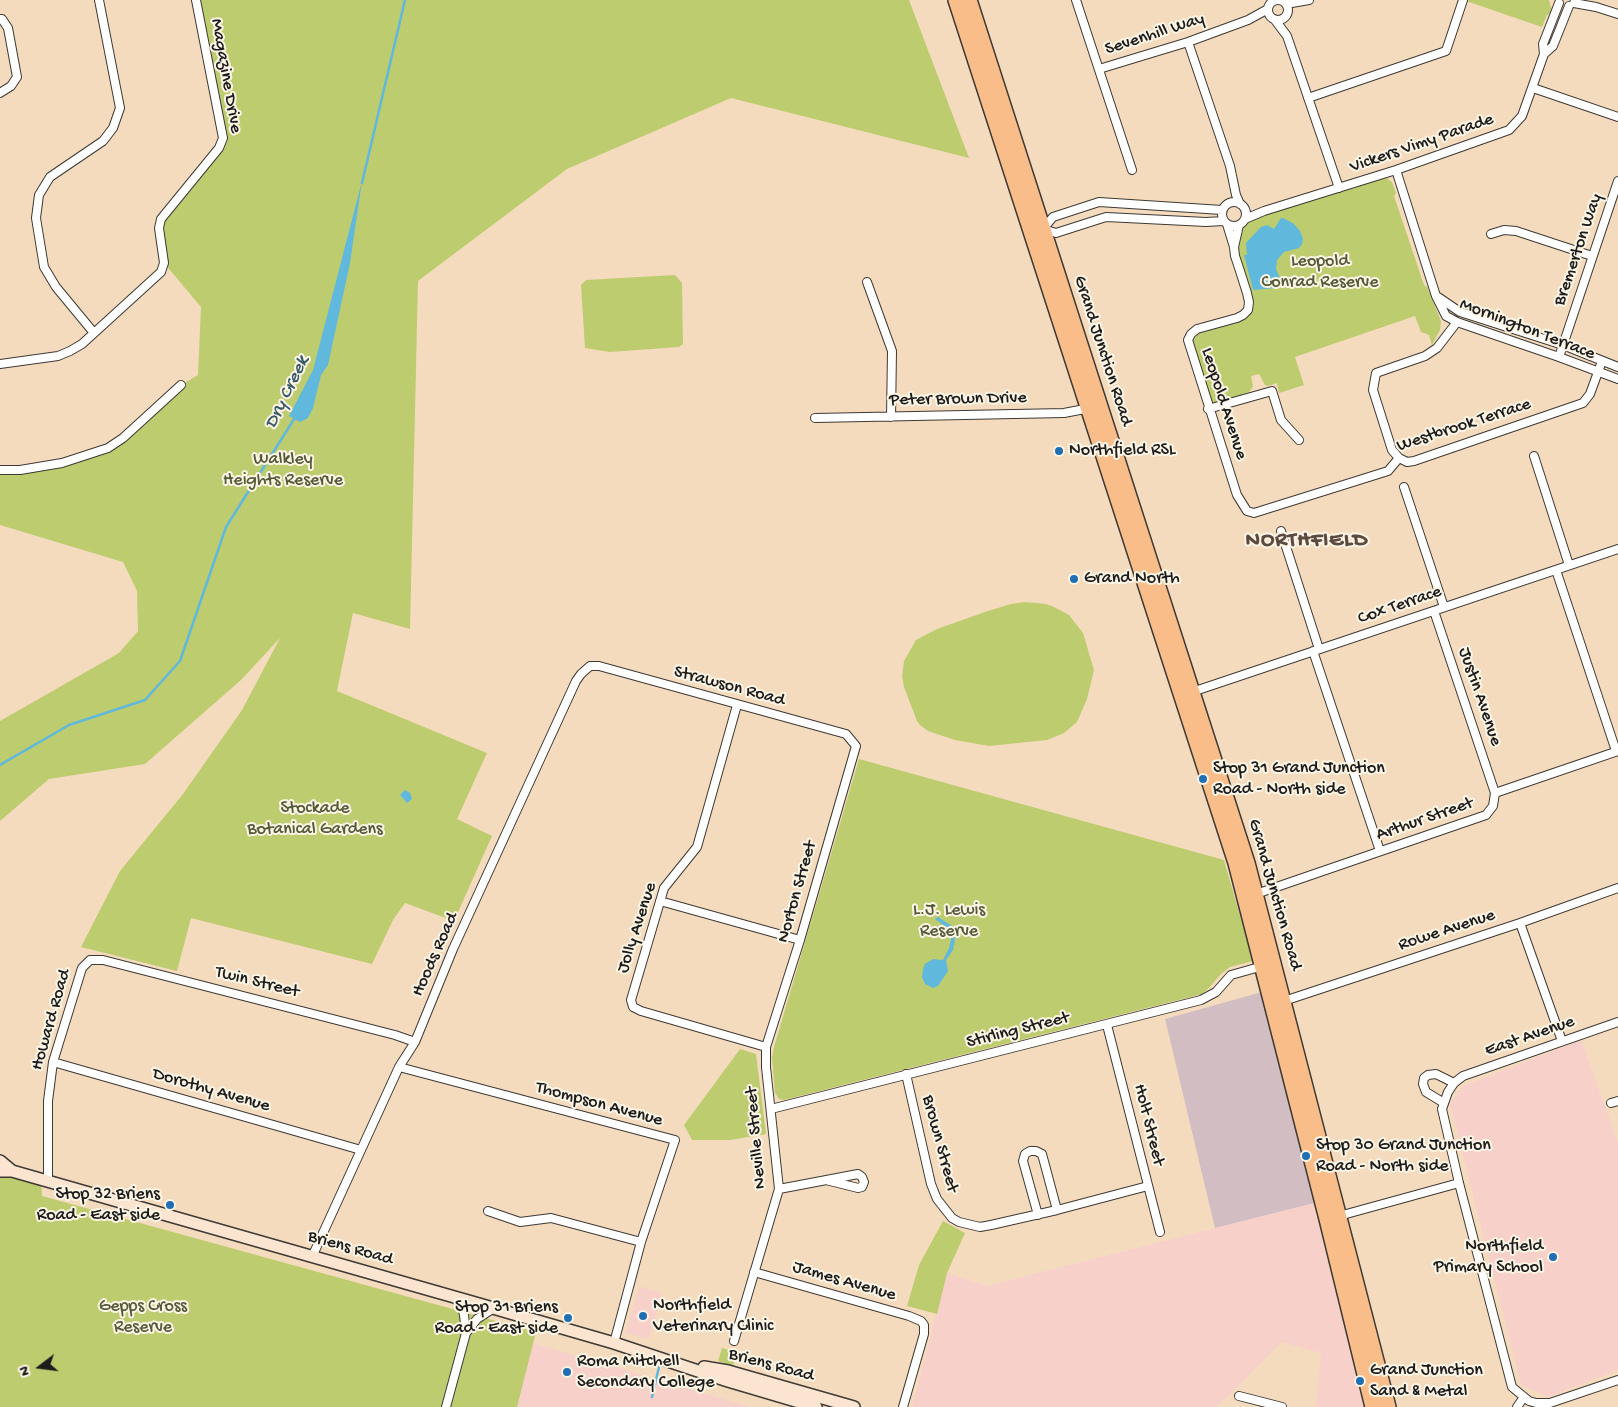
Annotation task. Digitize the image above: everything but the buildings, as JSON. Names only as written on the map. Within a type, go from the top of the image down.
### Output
[{"type":"highway","name":"Grand Junction Road","points":[[956,0],[1037,231],[1187,694],[1256,894],[1268,964],[1284,1001],[1296,1072]]},
{"type":"highway","name":"Grand Junction Road","points":[[969,0],[1037,231]]},
{"type":"highway","name":"Grand Junction Road","points":[[1187,694],[1236,863],[1268,964],[1333,1218],[1388,1407]]},
{"type":"highway","name":"Grand Junction Road","points":[[1333,1218],[1373,1407]]},
{"type":"main road","name":"Briens Road","points":[[0,1161],[12,1171]]},
{"type":"main road","name":"Briens Road","points":[[0,1171],[12,1171],[460,1298],[614,1343],[728,1381],[816,1407]]},
{"type":"main road","name":"Briens Road","points":[[678,1363],[728,1371],[854,1407]]},
{"type":"street","points":[[94,333],[56,287],[44,267],[36,218],[39,195],[50,177],[103,141],[114,128],[120,108],[99,0]]},
{"type":"street","name":"Magazine Drive","points":[[0,364],[65,353],[77,347],[161,272],[164,263],[159,228],[161,219],[222,142],[223,130],[196,0]]},
{"type":"street","points":[[1076,0],[1132,170]]},
{"type":"street","points":[[1287,36],[1273,18],[1271,4],[1279,0],[1287,10],[1287,36],[1339,188]]},
{"type":"street","points":[[1287,10],[1309,0]]},
{"type":"street","points":[[1308,98],[1446,51],[1463,0]]},
{"type":"street","points":[[1584,0],[1596,7]]},
{"type":"street","points":[[1559,1],[1564,6],[1573,3],[1596,7],[1618,14]]},
{"type":"street","name":"Vickers Vimy Parade","points":[[1242,222],[1264,211],[1396,170],[1509,130],[1522,116],[1533,88],[1544,54],[1543,44],[1559,1]]},
{"type":"street","name":"Vickers Vimy Parade","points":[[1544,54],[1553,46],[1573,3]]},
{"type":"street","name":"Sevenhill Way","points":[[1099,69],[1188,42],[1248,20],[1271,4]]},
{"type":"street","name":"Sevenhill Way","points":[[1248,20],[1283,19],[1287,10]]},
{"type":"street","points":[[0,19],[8,28],[17,77],[11,86],[0,93]]},
{"type":"street","points":[[1037,231],[1056,232],[1106,217],[1225,222],[1233,226],[1242,222],[1242,206],[1188,42]]},
{"type":"street","points":[[1533,88],[1618,117]]},
{"type":"street","name":"Mornington Terrace","points":[[1396,170],[1436,296],[1446,316],[1456,322],[1618,379]]},
{"type":"street","name":"Bremerton Way","points":[[1559,357],[1618,181]]},
{"type":"street","points":[[1225,222],[1224,207],[1230,196],[1233,183]]},
{"type":"street","points":[[1037,231],[1053,217],[1099,202],[1224,207],[1233,202],[1242,206]]},
{"type":"street","name":"Vickers Vimy Parade","points":[[1242,206],[1264,211]]},
{"type":"street","name":"Leopold Avenue","points":[[1225,222],[1247,293],[1248,310],[1237,318],[1196,329],[1190,334],[1188,340],[1208,409],[1237,495],[1247,511],[1254,513]]},
{"type":"street","name":"Leopold Avenue","points":[[1234,247],[1242,222]]},
{"type":"street","points":[[1491,234],[1504,230],[1516,232],[1592,256]]},
{"type":"street","points":[[867,282],[892,351],[891,417]]},
{"type":"street","name":"Mornington Terrace","points":[[1436,296],[1460,312],[1563,345],[1618,367]]},
{"type":"street","points":[[1399,458],[1392,450],[1373,390],[1376,373],[1425,356],[1437,348],[1456,322]]},
{"type":"street","name":"Westbrook Terrace","points":[[1254,513],[1388,471],[1399,458],[1406,462],[1414,461],[1583,403],[1590,394],[1602,361]]},
{"type":"street","points":[[0,470],[20,470],[62,463],[108,448],[123,438],[181,385]]},
{"type":"street","points":[[1208,409],[1272,391],[1281,420],[1299,440]]},
{"type":"street","name":"Peter Brown Drive","points":[[816,418],[1064,412],[1094,407]]},
{"type":"street","points":[[1534,456],[1569,565]]},
{"type":"street","points":[[1404,487],[1444,608]]},
{"type":"street","points":[[1281,531],[1316,651],[1380,851]]},
{"type":"street","name":"Cox Terrace","points":[[1187,694],[1618,549]]},
{"type":"street","points":[[1556,570],[1617,751]]},
{"type":"street","name":"Justin Avenue","points":[[1434,611],[1495,792]]},
{"type":"street","name":"Strawson Road","points":[[590,666],[599,666],[846,734],[856,746]]},
{"type":"street","name":"Hoods Road","points":[[312,1257],[399,1067],[415,1042],[453,949],[576,682],[581,674],[590,666]]},
{"type":"street","name":"Jolly Avenue","points":[[737,705],[696,847],[669,879],[664,888],[631,1000],[633,1007],[640,1012],[766,1047]]},
{"type":"street","name":"Norton Street","points":[[766,1047],[800,940],[856,746]]},
{"type":"street","name":"Arthur Street","points":[[1256,894],[1486,815],[1493,806],[1495,792],[1617,751]]},
{"type":"street","name":"Rowe Avenue","points":[[1284,1001],[1520,923],[1618,888]]},
{"type":"street","points":[[660,901],[800,940]]},
{"type":"street","points":[[1520,923],[1562,1041]]},
{"type":"street","name":"Twin Street","points":[[90,960],[103,960],[377,1030],[415,1042]]},
{"type":"street","name":"Howard Road","points":[[48,1182],[48,1101],[53,1062],[82,968],[90,960]]},
{"type":"street","name":"Stirling Street","points":[[771,1109],[1201,1000],[1216,992],[1230,975],[1268,964]]},
{"type":"street","name":"East Avenue","points":[[1444,1102],[1448,1092],[1462,1076],[1618,1022]]},
{"type":"street","name":"Holt Street","points":[[1107,1025],[1160,1232]]},
{"type":"street","name":"Neville Street","points":[[734,1341],[779,1189],[766,1067],[766,1047]]},
{"type":"street","name":"Dorothy Avenue","points":[[53,1062],[361,1150]]},
{"type":"street","name":"Thompson Avenue","points":[[399,1067],[675,1140],[642,1242],[614,1343]]},
{"type":"street","name":"Brown Street","points":[[906,1074],[936,1199],[945,1211],[959,1222],[980,1227],[1038,1215],[1148,1186]]},
{"type":"street","points":[[1454,1084],[1436,1074],[1428,1075],[1424,1078],[1422,1084],[1426,1092],[1444,1102],[1442,1109],[1459,1183],[1512,1387],[1531,1402]]},
{"type":"street","points":[[1038,1215],[1023,1161],[1025,1154],[1030,1151],[1042,1154],[1057,1210]]},
{"type":"street","points":[[779,1189],[826,1180]]},
{"type":"street","points":[[1333,1218],[1459,1183]]},
{"type":"street","points":[[488,1211],[520,1222],[551,1218],[642,1242]]},
{"type":"street","name":"James Avenue","points":[[754,1272],[921,1321],[924,1325],[924,1334],[903,1407]]},
{"type":"street","points":[[446,1407],[466,1333],[460,1298]]},
{"type":"street","points":[[466,1333],[477,1319],[494,1308]]},
{"type":"street","points":[[1516,1407],[1531,1402],[1550,1403],[1618,1380]]},
{"type":"street","points":[[1239,1396],[1282,1407]]},
{"type":"shaded area","points":[[1262,992],[1314,1203],[1215,1228],[1165,1019]]},
{"type":"shaded area","name":"Northfield Primary School","points":[[1581,1040],[1618,1143],[1618,1370],[1548,1397],[1521,1385],[1450,1104],[1463,1086]]},
{"type":"shaded area","points":[[1314,1203],[1366,1407],[1316,1407],[1321,1353],[1281,1342],[1216,1407],[912,1407],[947,1273],[987,1286]]},
{"type":"shaded area","points":[[639,1286],[662,1293],[649,1339],[626,1333]]},
{"type":"shaded area","name":"Roma Mitchell Secondary College","points":[[509,1336],[751,1407],[499,1407]]},
{"type":"green space","points":[[197,0],[909,0],[969,158],[731,98],[567,169],[418,281],[410,629],[353,613],[337,691],[487,753],[457,819],[492,836],[454,921],[405,903],[393,920],[372,964],[191,918],[177,971],[81,947],[120,871],[183,794],[242,710],[280,638],[241,680],[145,764],[49,779],[0,821],[0,721],[119,653],[138,631],[137,591],[123,562],[0,525],[0,469],[52,465],[123,438],[181,385],[198,375],[201,307],[164,263],[159,223],[222,142]]},
{"type":"green space","points":[[1466,0],[1549,0],[1552,11],[1547,15],[1542,27]]},
{"type":"green space","name":"Leopold Conrad Reserve","points":[[1385,177],[1392,182],[1396,193],[1394,196],[1424,285],[1427,287],[1441,321],[1440,330],[1432,345],[1429,335],[1421,332],[1415,316],[1295,357],[1304,385],[1279,393],[1277,383],[1265,385],[1259,374],[1251,376],[1253,387],[1249,392],[1219,403],[1208,399],[1191,343],[1199,333],[1243,318],[1249,313],[1236,253],[1239,227],[1250,219]]},
{"type":"green space","points":[[675,275],[682,283],[683,344],[679,347],[610,352],[585,348],[581,285],[586,280]]},
{"type":"green space","points":[[1025,602],[1046,604],[1069,615],[1083,633],[1094,670],[1087,699],[1077,722],[1064,733],[1047,740],[989,746],[955,740],[928,731],[920,725],[904,687],[902,676],[904,661],[916,640],[937,629],[985,612]]},
{"type":"green space","name":"L.J. Lewis Reserve","points":[[859,759],[1224,860],[1253,961],[1230,967],[1202,994],[784,1100],[779,1099],[775,1093],[772,1058],[774,1047]]},
{"type":"green space","points":[[740,1049],[756,1054],[766,1134],[730,1140],[692,1140],[684,1125]]},
{"type":"green space","name":"Gepps Cross Reserve","points":[[0,1171],[41,1177],[42,1196],[536,1332],[517,1407],[0,1407]]},
{"type":"green space","points":[[943,1221],[965,1233],[947,1273],[937,1314],[907,1306],[919,1265]]},
{"type":"green space","points":[[722,1348],[737,1352],[733,1366],[718,1361]]},
{"type":"water","points":[[362,181],[350,263],[328,365],[321,375],[313,408],[308,418],[300,422],[289,416],[313,370]]},
{"type":"water","points":[[1281,218],[1294,224],[1300,231],[1303,239],[1302,244],[1299,248],[1284,252],[1277,260],[1276,269],[1281,281],[1276,288],[1253,290],[1244,255],[1247,255],[1246,243],[1261,227],[1267,225],[1274,229]]},
{"type":"water","points":[[405,790],[410,793],[412,799],[407,803],[400,795]]},
{"type":"water","points":[[938,917],[952,926],[956,934],[953,950],[946,960],[948,971],[938,986],[933,988],[925,984],[922,977],[923,969],[925,964],[933,959],[943,960],[949,948],[952,935],[949,929],[935,919]]},
{"type":"waterway","name":"Dry Creek","points":[[362,183],[405,0]]},
{"type":"waterway","name":"Dry Creek","points":[[0,765],[69,725],[145,700],[180,661],[226,527],[296,416]]},
{"type":"waterway","points":[[652,1397],[659,1367]]},
{"type":"place","name":"Northfield RSL","points":[[1059,451]]},
{"type":"place","name":"Grand North","points":[[1074,579]]},
{"type":"place","name":"Stop 31 Grand Junction Road - North side","points":[[1203,779]]},
{"type":"place","name":"Stop 30 Grand Junction Road - North side","points":[[1306,1156]]},
{"type":"place","name":"Stop 32 Briens Road - East side","points":[[170,1205]]},
{"type":"place","name":"Northfield Primary School","points":[[1553,1257]]},
{"type":"place","name":"Northfield Veterinary Clinic","points":[[643,1316]]},
{"type":"place","name":"Stop 31 Briens Road - East side","points":[[568,1318]]},
{"type":"place","name":"Roma Mitchell Secondary College","points":[[567,1372]]},
{"type":"place","name":"Grand Junction Sand & Metal","points":[[1360,1381]]},
{"type":"district","name":"NORTHFIELD","points":[[1307,542]]},
{"type":"park label","name":"Walkley Heights Reserve","points":[[283,470]]},
{"type":"park label","name":"Stockade Botanical Gardens","points":[[315,820]]}]
